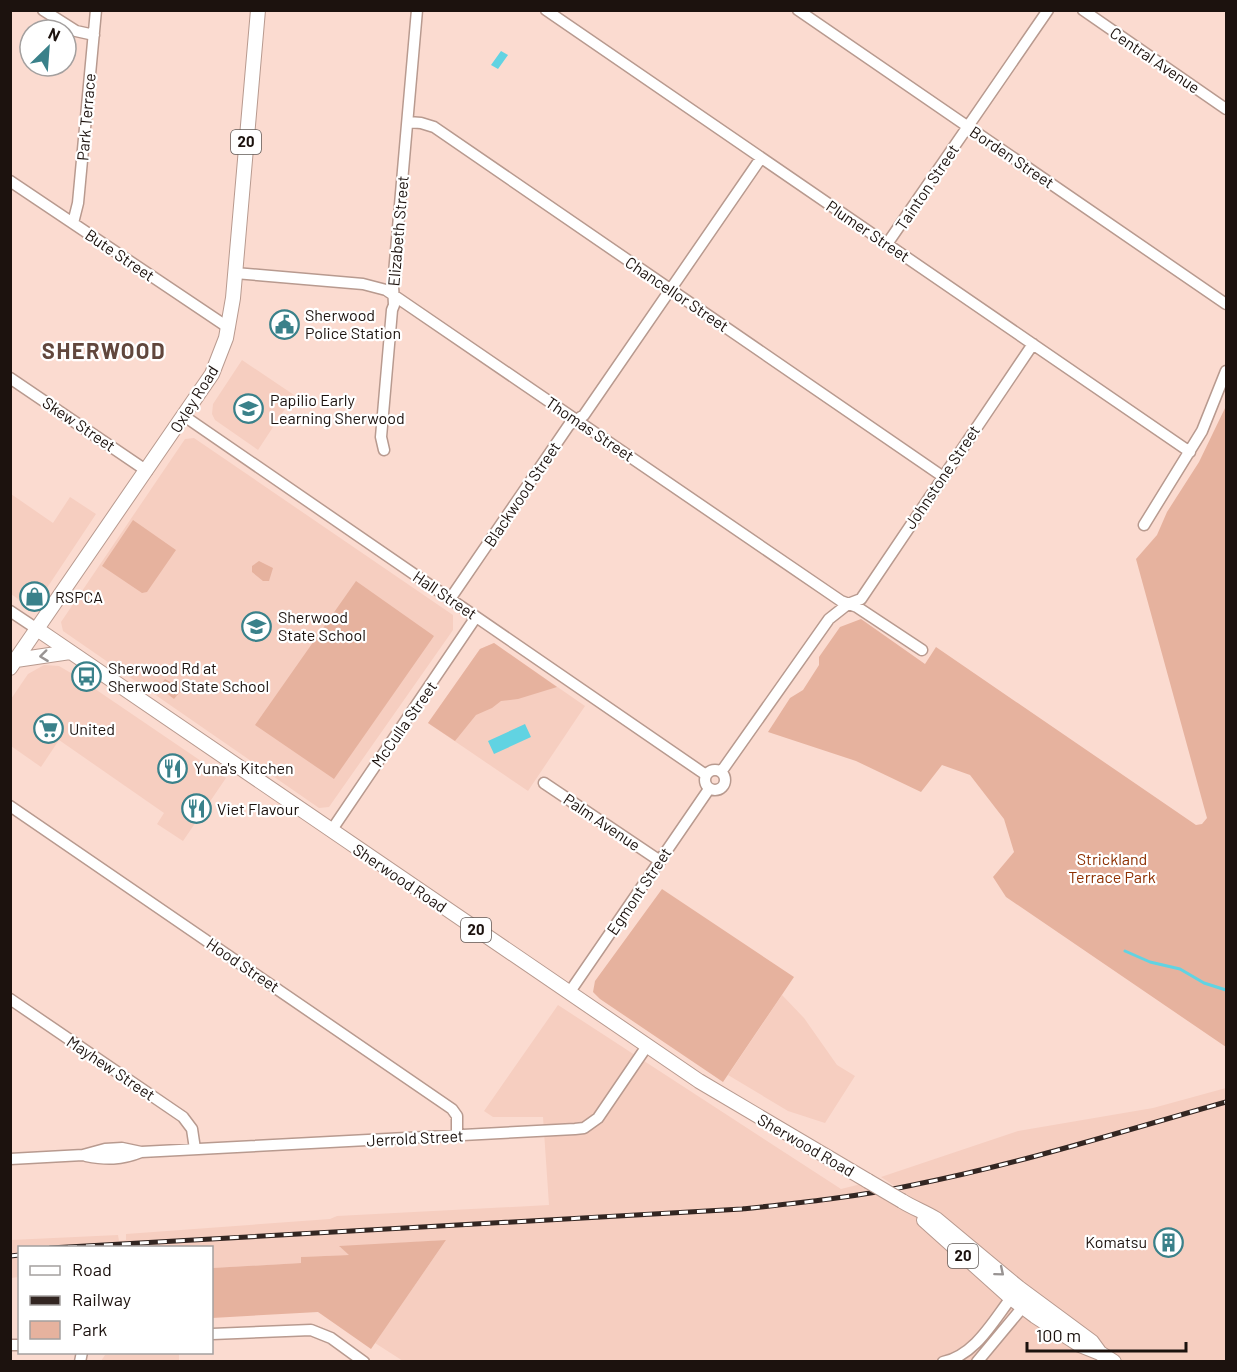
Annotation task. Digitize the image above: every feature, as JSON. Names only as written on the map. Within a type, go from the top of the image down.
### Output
[{"type":"main road","name":"Oxley Road","points":[[14,664],[216,366],[229,328],[258,10]]},
{"type":"main road","name":"Sherwood Road","points":[[38,629],[727,1099],[918,1211],[936,1219],[1015,1293],[1092,1342],[1100,1353],[1114,1362]]},
{"type":"main road","points":[[14,664],[70,652]]},
{"type":"street","points":[[43,10],[69,28],[94,36]]},
{"type":"street","name":"Park Terrace","points":[[73,223],[78,203],[96,10]]},
{"type":"street","name":"Elizabeth Street","points":[[384,450],[381,437],[417,10]]},
{"type":"street","name":"Plumer Street","points":[[546,10],[1191,452]]},
{"type":"street","name":"Borden Street","points":[[798,10],[1227,304]]},
{"type":"street","name":"Tainton Street","points":[[887,244],[1048,10]]},
{"type":"street","name":"Central Avenue","points":[[1083,10],[1227,109]]},
{"type":"street","name":"Chancellor Street","points":[[408,122],[434,127],[942,476]]},
{"type":"street","name":"Blackwood Street","points":[[450,599],[569,425],[584,415],[761,158]]},
{"type":"street","name":"Bute Street","points":[[10,181],[229,328]]},
{"type":"street","name":"Thomas Street","points":[[235,273],[363,284],[378,287],[393,295],[848,604],[857,607],[922,650]]},
{"type":"street","name":"Johnstone Street","points":[[848,604],[861,599],[1033,344]]},
{"type":"street","points":[[1144,525],[1191,452],[1227,371]]},
{"type":"street","name":"Skew Street","points":[[10,378],[147,471]]},
{"type":"street","name":"Hall Street","points":[[184,416],[706,775]]},
{"type":"street","points":[[721,772],[829,619],[848,604]]},
{"type":"street","name":"Sherwood Road","points":[[10,611],[38,629]]},
{"type":"street","name":"McCulla Street","points":[[331,831],[477,617]]},
{"type":"street","points":[[711,771],[721,772],[725,777],[723,787],[715,791],[709,789],[705,781],[706,775],[711,771]]},
{"type":"street","name":"Palm Avenue","points":[[544,783],[660,861]]},
{"type":"street","name":"Egmont Street","points":[[569,993],[709,789]]},
{"type":"street","name":"Hood Street","points":[[10,806],[452,1109],[457,1116],[457,1136]]},
{"type":"street","name":"Mayhew Street","points":[[10,999],[183,1117],[192,1128],[195,1149]]},
{"type":"street","name":"Jerrold Street","points":[[10,1159],[83,1155],[104,1160],[124,1158],[141,1152],[584,1128],[598,1118],[647,1046]]},
{"type":"street","points":[[943,1362],[956,1357],[972,1346],[1015,1293]]},
{"type":"street","points":[[977,1362],[1027,1302]]},
{"type":"street","points":[[213,1334],[310,1330],[331,1338],[364,1362]]},
{"type":"shaded area","name":"Papilio Early Learning Sherwood","points":[[242,360],[294,395],[258,450],[215,420],[212,414],[213,404]]},
{"type":"shaded area","name":"Sherwood State School","points":[[194,438],[453,615],[453,630],[329,807],[319,808],[63,631],[61,622],[185,439]]},
{"type":"shaded area","points":[[11,494],[53,523],[70,497],[96,514],[35,606],[31,608],[11,594]]},
{"type":"shaded area","points":[[494,643],[585,706],[528,791],[428,723],[480,649]]},
{"type":"shaded area","points":[[44,665],[59,666],[76,676],[226,778],[183,841],[157,824],[164,813],[59,740],[41,767],[11,746],[11,699],[28,674]]},
{"type":"shaded area","points":[[782,995],[804,1018],[837,1065],[855,1076],[825,1123],[788,1111],[728,1075]]},
{"type":"shaded area","points":[[558,1005],[841,1189],[861,1184],[923,1205],[881,1177],[1018,1131],[1153,1108],[1226,1088],[1226,1361],[403,1361],[375,1343],[446,1240],[340,1247],[350,1255],[301,1257],[302,1263],[213,1268],[213,1246],[18,1246],[18,1277],[11,1278],[11,1240],[118,1235],[119,1241],[126,1240],[126,1234],[330,1219],[337,1216],[549,1205],[543,1117],[493,1117],[484,1111]]},
{"type":"shaded area","points":[[179,1354],[179,1361],[101,1361],[105,1355]]},
{"type":"green space","name":"Strickland Terrace Park","points":[[1226,406],[1226,1047],[1006,897],[993,877],[1014,852],[1004,819],[970,775],[942,765],[921,792],[856,761],[768,732],[790,698],[803,690],[819,665],[819,657],[840,627],[861,619],[925,664],[936,647],[1196,825],[1202,824],[1207,818],[1136,559],[1157,535],[1167,512],[1199,462]]},
{"type":"green space","points":[[133,520],[176,550],[147,592],[142,593],[102,566]]},
{"type":"green space","points":[[259,561],[273,568],[269,581],[263,581],[252,572],[252,566]]},
{"type":"green space","points":[[356,581],[434,636],[334,779],[255,725]]},
{"type":"green space","points":[[494,643],[557,687],[518,699],[501,701],[476,715],[455,741],[428,723],[480,649]]},
{"type":"green space","points":[[165,679],[179,687],[180,692],[174,699],[161,689],[160,686]]},
{"type":"green space","points":[[662,889],[794,977],[723,1082],[593,992],[595,981]]},
{"type":"green space","points":[[446,1240],[371,1349],[318,1312],[213,1318],[213,1268],[301,1263],[301,1257],[349,1255],[339,1246]]},
{"type":"water","points":[[501,51],[508,55],[498,69],[491,65]]},
{"type":"water","points":[[525,724],[531,737],[494,754],[488,741]]},
{"type":"waterway","points":[[1125,951],[1150,962],[1180,969],[1204,983],[1226,990]]},
{"type":"railway","points":[[85,1246],[742,1209],[806,1202],[953,1177],[1226,1102]]},
{"type":"railway","points":[[10,1256],[18,1255]]},
{"type":"place","name":"Sherwood Police Station","points":[[284,324]]},
{"type":"place","name":"Papilio Early Learning Sherwood","points":[[249,409]]},
{"type":"place","name":"RSPCA","points":[[34,597]]},
{"type":"place","name":"Sherwood State School","points":[[257,626]]},
{"type":"place","name":"Sherwood Rd at Sherwood State School","points":[[87,677]]},
{"type":"place","name":"United","points":[[48,729]]},
{"type":"place","name":"Yuna's Kitchen","points":[[173,768]]},
{"type":"place","name":"Viet Flavour","points":[[196,809]]},
{"type":"place","name":"Komatsu","points":[[1168,1242]]},
{"type":"district","name":"SHERWOOD","points":[[104,351]]}]
